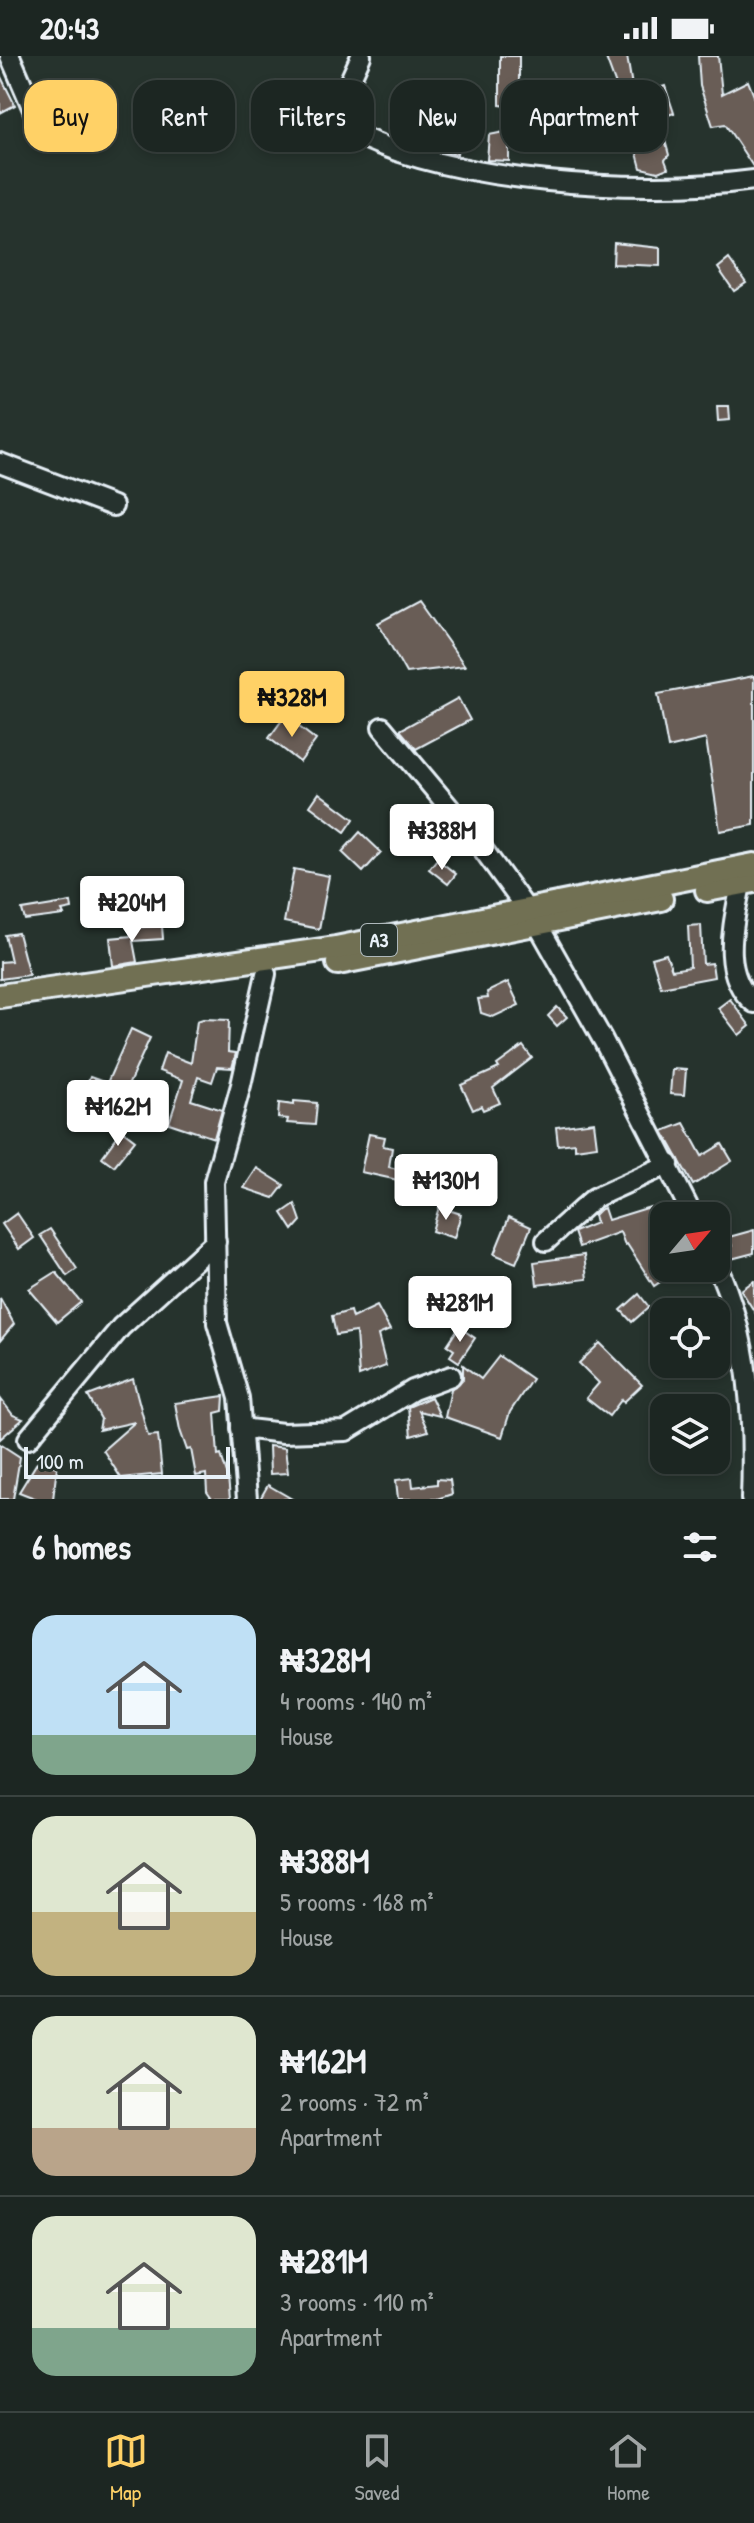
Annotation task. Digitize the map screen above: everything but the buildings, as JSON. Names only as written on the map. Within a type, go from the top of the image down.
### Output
[{"type":"main road","name":"A3","points":[[0,1011],[266,974],[533,918],[754,865]]},
{"type":"main road","name":"A3","points":[[0,996],[533,918],[747,882]]},
{"type":"street","points":[[10,56],[24,88]]},
{"type":"street","points":[[361,56],[338,107],[346,129],[375,145],[463,168],[584,184],[638,187],[754,180]]},
{"type":"street","points":[[0,463],[113,506]]},
{"type":"street","points":[[382,727],[474,837],[533,918],[669,1164],[687,1202]]},
{"type":"street","points":[[747,882],[731,964],[743,990],[754,1003]]},
{"type":"street","points":[[247,1499],[241,1428],[231,1365],[217,1323],[214,1182],[241,1085],[266,974]]},
{"type":"street","points":[[546,1241],[594,1198],[669,1164]]},
{"type":"street","points":[[28,1439],[121,1327],[216,1241]]},
{"type":"street","points":[[722,1282],[739,1330],[751,1388],[751,1499]]},
{"type":"street","points":[[241,1428],[283,1433],[346,1431],[413,1390],[451,1376]]}]
